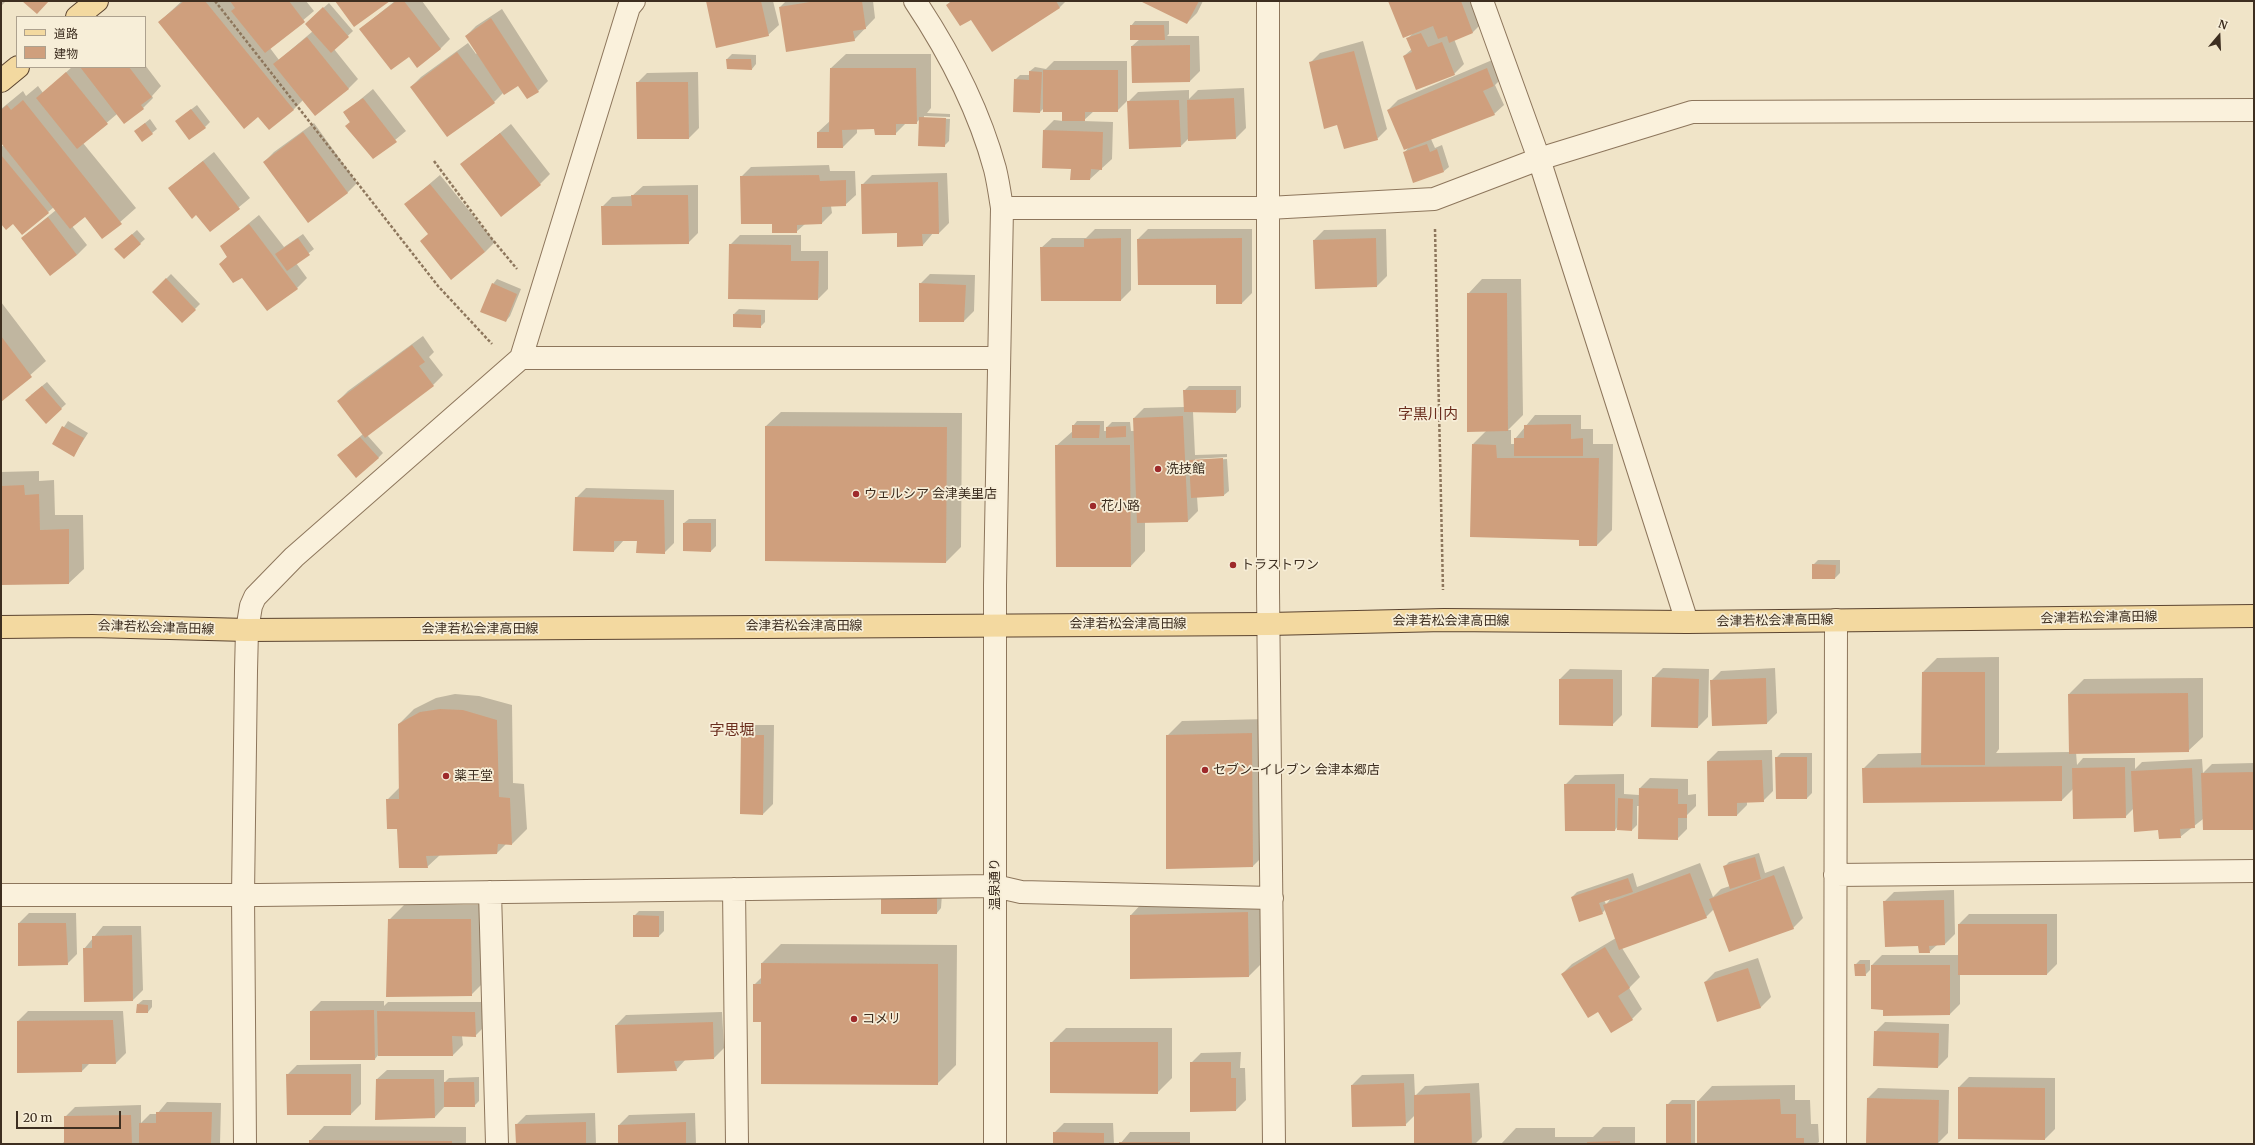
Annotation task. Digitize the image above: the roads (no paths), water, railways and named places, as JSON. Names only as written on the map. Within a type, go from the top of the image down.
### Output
[{"type":"main road","points":[[78,16],[97,1]]},
{"type":"main road","points":[[1,81],[17,68]]},
{"type":"main road","name":"会津若松会津高田線","points":[[1,627],[92,626],[247,630],[1269,624],[1444,620],[1687,622],[2254,616]]},
{"type":"street","points":[[245,1144],[243,895],[247,630],[255,597],[273,577],[517,362],[540,295],[629,7],[634,1]]},
{"type":"street","name":"温泉通り","points":[[915,1],[929,22],[976,112],[995,170],[1002,208],[995,625],[995,1144]]},
{"type":"street","points":[[1268,1],[1269,624],[1274,1144]]},
{"type":"street","points":[[1482,1],[1539,159],[1687,622]]},
{"type":"street","points":[[1002,208],[1268,208],[1434,199],[1539,159],[1692,112],[2254,110]]},
{"type":"street","points":[[517,362],[999,358]]},
{"type":"street","points":[[1835,1144],[1836,620]]},
{"type":"street","points":[[1835,875],[2254,871]]},
{"type":"street","points":[[1,896],[243,895],[995,886],[1020,892],[1272,898]]},
{"type":"street","points":[[734,889],[737,1144]]},
{"type":"street","points":[[490,892],[497,1144]]},
{"type":"place","name":"洗技館","points":[[1158,469]]},
{"type":"place","name":"ウェルシア 会津美里店","points":[[856,494]]},
{"type":"place","name":"花小路","points":[[1093,506]]},
{"type":"place","name":"トラストワン","points":[[1233,565]]},
{"type":"place","name":"セブン-イレブン 会津本郷店","points":[[1205,770]]},
{"type":"place","name":"薬王堂","points":[[446,776]]},
{"type":"place","name":"コメリ","points":[[854,1019]]},
{"type":"district","name":"字黒川内","points":[[1428,415]]},
{"type":"district","name":"字思堀","points":[[732,731]]}]
